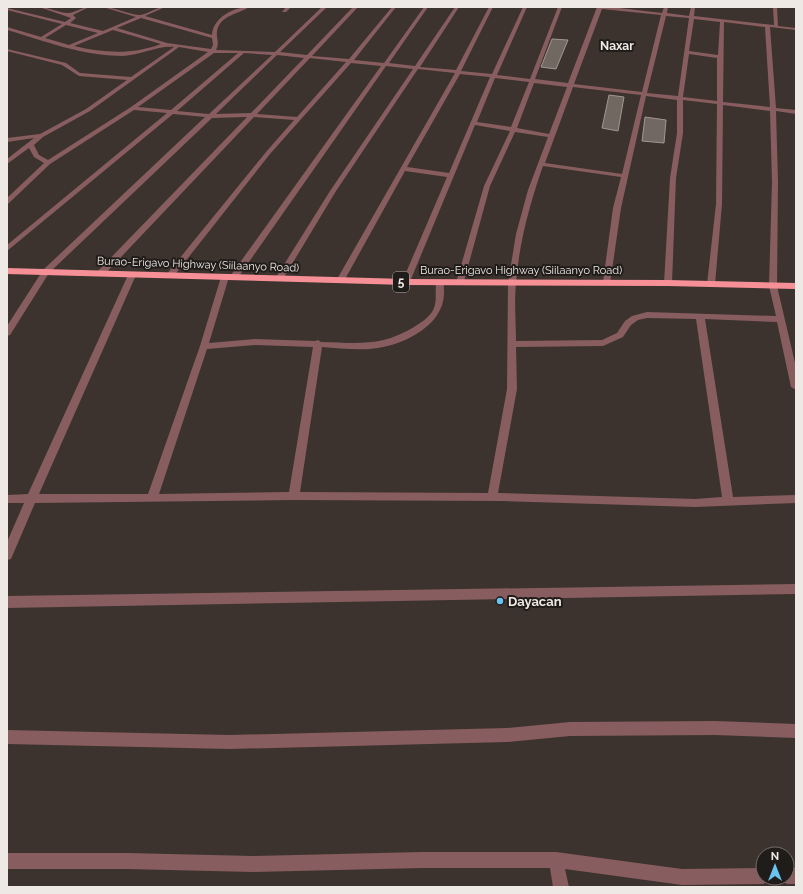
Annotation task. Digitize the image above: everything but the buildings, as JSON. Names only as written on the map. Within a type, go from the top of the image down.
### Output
[{"type":"highway","name":"Burao-Erigavo Highway (Siilaanyo Road)","points":[[7,271],[440,283],[607,282],[796,286]]},
{"type":"street","points":[[41,7],[69,15],[74,18],[42,38]]},
{"type":"street","points":[[69,15],[88,7]]},
{"type":"street","points":[[105,7],[214,37]]},
{"type":"street","points":[[71,46],[163,7]]},
{"type":"street","points":[[7,202],[48,163],[133,108],[213,51],[216,45],[214,37],[215,28],[222,18],[247,7]]},
{"type":"street","points":[[284,11],[289,7]]},
{"type":"street","points":[[7,333],[46,272],[325,7]]},
{"type":"street","points":[[100,274],[356,7]]},
{"type":"street","points":[[170,275],[227,202],[350,61],[394,7]]},
{"type":"street","points":[[152,498],[229,277],[386,65],[426,7]]},
{"type":"street","points":[[279,279],[333,192],[457,7]]},
{"type":"street","points":[[340,281],[458,72],[491,7]]},
{"type":"street","points":[[406,282],[450,176],[525,7]]},
{"type":"street","points":[[460,283],[487,186],[513,130],[560,7]]},
{"type":"street","points":[[492,497],[512,389],[512,283],[520,234],[531,190],[600,7],[796,29]]},
{"type":"street","points":[[607,282],[617,208],[643,94],[666,7]]},
{"type":"street","points":[[668,283],[673,178],[680,133],[680,99],[693,7]]},
{"type":"street","points":[[775,7],[776,27]]},
{"type":"street","points":[[7,10],[102,32]]},
{"type":"street","points":[[712,284],[719,204],[720,57],[722,21]]},
{"type":"street","points":[[767,26],[773,110],[775,182],[773,286],[796,387]]},
{"type":"street","points":[[7,28],[95,52],[117,54],[143,52],[166,44]]},
{"type":"street","points":[[112,28],[166,44],[213,51],[275,54],[458,72],[571,87],[796,112]]},
{"type":"street","points":[[7,162],[41,136],[88,110],[178,46]]},
{"type":"street","points":[[9,50],[64,64],[79,74],[133,79]]},
{"type":"street","points":[[7,249],[242,52]]},
{"type":"street","points":[[686,52],[720,57]]},
{"type":"street","points":[[133,108],[210,116],[254,115],[298,119]]},
{"type":"street","points":[[474,123],[552,136]]},
{"type":"street","points":[[7,140],[41,136]]},
{"type":"street","points":[[30,144],[36,156],[48,163]]},
{"type":"street","points":[[541,164],[625,176]]},
{"type":"street","points":[[404,169],[450,176]]},
{"type":"street","points":[[7,555],[132,275]]},
{"type":"street","points":[[204,346],[254,342],[377,346],[392,342],[412,332],[429,319],[438,309],[440,283]]},
{"type":"street","points":[[513,344],[602,343],[620,335],[628,323],[635,318],[647,315],[780,319]]},
{"type":"street","points":[[700,317],[728,502]]},
{"type":"street","points":[[294,496],[318,344]]},
{"type":"street","points":[[7,499],[294,496],[492,497],[694,503],[796,499]]},
{"type":"street","points":[[7,602],[796,589]]},
{"type":"street","points":[[7,737],[230,742],[507,735],[570,729],[715,728],[796,731]]},
{"type":"street","points":[[7,861],[127,861],[253,864],[414,860],[556,860],[682,877],[755,876]]},
{"type":"street","points":[[556,860],[561,887]]},
{"type":"place","name":"Dayacan","points":[[500,601]]},
{"type":"district","name":"Naxar","points":[[617,46]]}]
